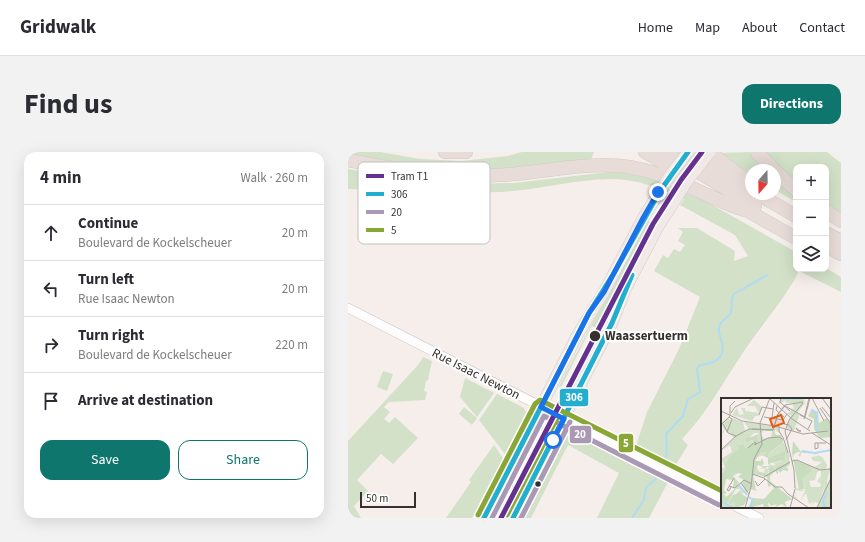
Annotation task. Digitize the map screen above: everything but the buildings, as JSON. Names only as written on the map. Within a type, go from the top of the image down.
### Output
[{"type":"highway","points":[[445,152],[466,152]]},
{"type":"highway","points":[[645,152],[744,210],[793,236]]},
{"type":"highway","points":[[666,152],[793,228]]},
{"type":"highway","points":[[688,152],[745,186]]},
{"type":"highway","points":[[710,152],[745,178]]},
{"type":"highway","points":[[756,152],[768,164]]},
{"type":"highway","points":[[348,160],[360,162]]},
{"type":"highway","points":[[490,175],[595,165],[622,166],[665,176],[683,183],[723,203],[744,210]]},
{"type":"highway","points":[[781,176],[793,187]]},
{"type":"highway","points":[[768,200],[793,214]]},
{"type":"highway","points":[[780,200],[793,208]]},
{"type":"highway","points":[[829,213],[841,221]]},
{"type":"highway","points":[[829,228],[841,234]]},
{"type":"highway","points":[[829,235],[841,241]]},
{"type":"highway","points":[[829,248],[841,254]]},
{"type":"highway","points":[[829,257],[841,263]]},
{"type":"main road","points":[[484,518],[578,334],[604,292],[643,218],[670,175],[688,152]]},
{"type":"main road","points":[[513,518],[612,324],[626,288],[658,227],[688,180],[710,152]]},
{"type":"street","name":"Rue Isaac Newton","points":[[348,308],[721,498]]},
{"type":"street","points":[[739,508],[756,517]]},
{"type":"green space","points":[[348,152],[380,152],[420,159],[462,161],[508,156],[522,152],[594,152],[591,160],[509,169],[490,169],[490,162],[393,162],[348,154]]},
{"type":"green space","points":[[749,152],[760,164],[745,164],[745,172],[720,153]]},
{"type":"green space","points":[[765,152],[827,152],[841,163],[841,215],[829,207],[829,164],[793,164],[793,180],[781,168],[781,164],[777,164]]},
{"type":"green space","points":[[348,169],[358,171],[358,189],[348,189]]},
{"type":"green space","points":[[609,172],[626,173],[659,180],[689,192],[793,250],[793,272],[798,272],[793,282],[749,344],[707,409],[682,439],[688,445],[675,466],[636,446],[647,412],[679,349],[700,297],[654,271],[663,255],[668,258],[674,249],[680,252],[685,245],[678,241],[683,232],[678,228],[697,228],[735,251],[734,261],[748,256],[735,235],[680,205],[684,199],[656,187],[634,181],[612,179],[580,181],[515,191],[490,193],[490,183],[514,183]]},
{"type":"green space","points":[[781,184],[793,194],[793,200],[781,193]]},
{"type":"green space","points":[[647,220],[655,225],[603,331],[592,326],[561,387],[559,386]]},
{"type":"green space","points":[[829,270],[841,277],[841,292],[801,272],[829,272]]},
{"type":"green space","points":[[423,357],[432,361],[424,391],[427,392],[425,400],[389,402],[384,407],[390,412],[384,419],[389,423],[395,417],[418,438],[393,464],[381,454],[357,480],[368,491],[354,506],[361,518],[348,518],[348,441],[418,365]]},
{"type":"green space","points":[[383,371],[393,374],[387,391],[377,387]]},
{"type":"green space","points":[[465,378],[494,393],[477,417],[460,397]]},
{"type":"green space","points":[[497,394],[524,408],[526,413],[505,454],[479,420]]},
{"type":"green space","points":[[464,407],[477,418],[472,425],[459,414]]},
{"type":"green space","points":[[572,433],[668,482],[649,518],[597,518],[619,473],[568,445],[531,518],[517,518],[530,493],[536,496],[547,475],[541,472],[555,445],[561,447],[568,435]]},
{"type":"green space","points":[[543,439],[545,440],[509,518],[488,518],[493,508],[498,510],[503,501],[510,505]]},
{"type":"green space","points":[[494,445],[503,458],[472,518],[446,518],[471,482],[469,480]]},
{"type":"waterway","points":[[663,466],[667,453],[666,434],[683,416],[688,399],[700,392],[697,369],[700,365],[717,360],[722,353],[723,348],[719,328],[721,323],[731,312],[732,298],[734,294],[767,275]]},
{"type":"waterway","points":[[632,518],[644,500],[646,487],[655,480],[660,471]]},
{"type":"tram line","name":"T1","points":[[501,518],[653,224],[681,180],[702,152]]},
{"type":"transit line","name":"306","points":[[484,518],[589,313],[614,273],[660,191],[688,152]]},
{"type":"transit line","name":"306","points":[[513,518],[612,323],[632,275]]},
{"type":"transit line","name":"5","points":[[478,515],[535,404],[540,400],[721,490]]},
{"type":"transit line","name":"20","points":[[492,518],[544,416],[719,505]]},
{"type":"transit line","name":"5","points":[[507,515],[558,416]]},
{"type":"transit line","name":"20","points":[[521,518],[570,422]]},
{"type":"place","name":"Waassertuerm","points":[[595,336]]},
{"type":"route","points":[[553,440],[564,419],[541,407],[589,313],[604,292],[658,192]]}]
